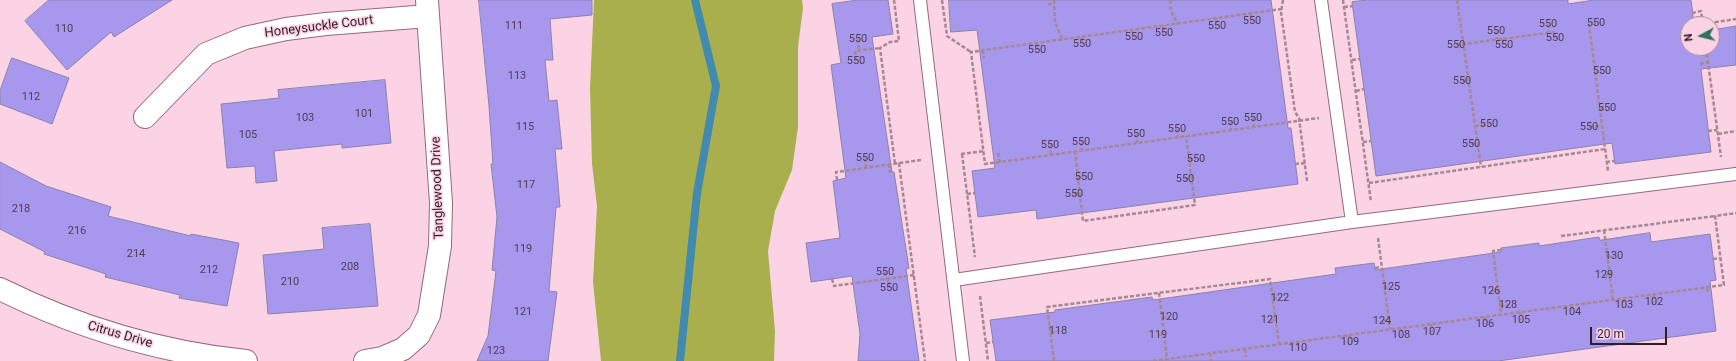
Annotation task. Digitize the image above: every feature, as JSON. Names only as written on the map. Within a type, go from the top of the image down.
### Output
[{"type":"street","name":"Honeysuckle Court","points":[[145,117],[206,54],[245,38],[286,29],[428,8]]},
{"type":"street","name":"Tanglewood Drive","points":[[365,361],[382,358],[403,349],[419,335],[429,315],[440,246],[441,203],[428,8]]},
{"type":"street","name":"Citrus Drive","points":[[0,289],[39,308],[124,339],[212,358],[246,361]]},
{"type":"lane","points":[[920,0],[963,361]]},
{"type":"lane","points":[[1321,0],[1352,222]]},
{"type":"lane","points":[[954,280],[1352,222],[1736,174]]},
{"type":"path","points":[[856,61],[855,51],[880,48],[890,42],[899,41],[894,0]]},
{"type":"path","points":[[942,0],[947,36],[971,52],[1282,9]]},
{"type":"path","points":[[1054,0],[1055,22],[1062,39]]},
{"type":"path","points":[[1170,0],[1171,11],[1178,24]]},
{"type":"path","points":[[1282,0],[1295,112],[1299,120],[1307,181]]},
{"type":"path","points":[[1343,0],[1390,329]]},
{"type":"path","points":[[1457,0],[1481,167]]},
{"type":"path","points":[[1048,4],[1054,4]]},
{"type":"path","points":[[1344,7],[1353,6]]},
{"type":"path","points":[[1692,13],[1702,11],[1702,16]]},
{"type":"path","points":[[1251,14],[1252,21]]},
{"type":"path","points":[[1216,19],[1217,26]]},
{"type":"path","points":[[1720,21],[1736,19]]},
{"type":"path","points":[[1596,23],[1588,25],[1608,174]]},
{"type":"path","points":[[1548,24],[1549,32]]},
{"type":"path","points":[[1164,26],[1164,33]]},
{"type":"path","points":[[1132,30],[1134,37]]},
{"type":"path","points":[[1496,31],[1497,39]]},
{"type":"path","points":[[1456,44],[1549,32],[1554,32],[1555,38]]},
{"type":"path","points":[[1082,37],[1082,44]]},
{"type":"path","points":[[1502,38],[1504,45]]},
{"type":"path","points":[[858,40],[859,50]]},
{"type":"path","points":[[1036,43],[1037,50]]},
{"type":"path","points":[[880,48],[895,164]]},
{"type":"path","points":[[983,50],[984,58]]},
{"type":"path","points":[[971,52],[985,164],[1359,112]]},
{"type":"path","points":[[1707,56],[1721,159]]},
{"type":"path","points":[[1352,60],[1360,59]]},
{"type":"path","points":[[1700,64],[1708,62]]},
{"type":"path","points":[[1595,73],[1602,71]]},
{"type":"path","points":[[1462,81],[1468,80]]},
{"type":"path","points":[[1356,91],[1364,89]]},
{"type":"path","points":[[1600,109],[1607,108]]},
{"type":"path","points":[[1253,118],[1254,127]]},
{"type":"path","points":[[1230,122],[1231,130]]},
{"type":"path","points":[[1475,126],[1489,124]]},
{"type":"path","points":[[1589,127],[1602,126]]},
{"type":"path","points":[[1177,129],[1178,137]]},
{"type":"path","points":[[1708,131],[1717,130]]},
{"type":"path","points":[[1718,134],[1736,131]]},
{"type":"path","points":[[1136,134],[1137,143]]},
{"type":"path","points":[[1075,151],[1083,220],[1195,205],[1186,136]]},
{"type":"path","points":[[1363,142],[1371,141]]},
{"type":"path","points":[[1081,142],[1082,150]]},
{"type":"path","points":[[1471,144],[1477,143]]},
{"type":"path","points":[[1050,145],[1051,155]]},
{"type":"path","points":[[1369,183],[1605,148]]},
{"type":"path","points":[[837,180],[836,172],[984,151]]},
{"type":"path","points":[[998,153],[1000,162]]},
{"type":"path","points":[[865,158],[866,168]]},
{"type":"path","points":[[1188,160],[1196,159]]},
{"type":"path","points":[[1606,162],[1614,161]]},
{"type":"path","points":[[899,163],[925,361]]},
{"type":"path","points":[[1296,164],[1305,163]]},
{"type":"path","points":[[889,164],[890,173]]},
{"type":"path","points":[[1078,178],[1084,177]]},
{"type":"path","points":[[1185,179],[1191,179]]},
{"type":"path","points":[[967,194],[975,193]]},
{"type":"path","points":[[1074,194],[1080,193]]},
{"type":"path","points":[[1561,236],[1736,213]]},
{"type":"path","points":[[1153,361],[1724,286],[1715,216]]},
{"type":"path","points":[[1604,230],[1612,300]]},
{"type":"path","points":[[1501,250],[1493,251],[1501,315]]},
{"type":"path","points":[[1607,257],[1614,256]]},
{"type":"path","points":[[1714,259],[1720,258]]},
{"type":"path","points":[[1375,268],[1382,267]]},
{"type":"path","points":[[885,272],[889,288]]},
{"type":"path","points":[[1604,275],[1609,274]]},
{"type":"path","points":[[832,279],[834,286],[914,275]]},
{"type":"path","points":[[1054,361],[1047,307],[1270,279],[1278,344]]},
{"type":"path","points":[[1384,288],[1391,287]]},
{"type":"path","points":[[1707,288],[1708,294]]},
{"type":"path","points":[[1491,290],[1498,290]]},
{"type":"path","points":[[1159,293],[1168,359]]},
{"type":"path","points":[[1653,295],[1654,302]]},
{"type":"path","points":[[1272,299],[1280,298]]},
{"type":"path","points":[[1623,299],[1624,305]]},
{"type":"path","points":[[1500,306],[1508,305]]},
{"type":"path","points":[[1571,306],[1572,312]]},
{"type":"path","points":[[1520,312],[1520,320]]},
{"type":"path","points":[[1162,318],[1169,317]]},
{"type":"path","points":[[1485,317],[1486,324]]},
{"type":"path","points":[[1270,320],[1275,320]]},
{"type":"path","points":[[1382,321],[1388,320]]},
{"type":"path","points":[[1431,324],[1432,332]]},
{"type":"path","points":[[1400,328],[1401,335]]},
{"type":"path","points":[[1051,333],[1058,331]]},
{"type":"path","points":[[1158,335],[1164,335]]},
{"type":"path","points":[[1350,335],[1350,342]]},
{"type":"path","points":[[986,343],[993,342]]},
{"type":"path","points":[[1298,342],[1298,348]]},
{"type":"path","points":[[1245,349],[1246,357]]},
{"type":"path","points":[[1210,353],[1211,361]]},
{"type":"green space","points":[[594,0],[802,0],[803,8],[798,47],[798,127],[792,170],[775,211],[768,251],[775,331],[774,361],[601,361],[593,282],[597,206],[592,164],[590,88]]},
{"type":"building","points":[[49,0],[172,0],[114,37],[111,32],[67,70],[25,21]]},
{"type":"building","points":[[479,0],[592,0],[592,15],[550,19],[553,60],[545,60],[549,101],[557,100],[562,149],[555,149],[560,207],[556,207],[549,291],[557,292],[548,361],[477,361],[488,336],[496,271],[492,270],[497,217],[491,164],[493,164],[489,106]]},
{"type":"building","points":[[858,0],[888,0],[893,34],[872,37],[892,172],[894,172],[909,268],[906,269],[919,361],[858,361],[860,334],[852,276],[811,282],[806,243],[840,238],[833,181],[846,178],[831,65],[841,63],[832,4]]},
{"type":"building","points":[[949,0],[1271,0],[1288,128],[1291,128],[1298,184],[1037,219],[1036,210],[978,217],[972,171],[995,168],[977,30],[951,32]]},
{"type":"building","points":[[1368,0],[1568,0],[1568,4],[1594,0],[1691,0],[1693,16],[1680,16],[1680,56],[1720,56],[1720,29],[1736,26],[1736,65],[1701,69],[1711,152],[1615,164],[1612,143],[1376,176],[1352,2]]},
{"type":"building","points":[[12,58],[69,78],[52,124],[0,104],[0,91]]},
{"type":"building","points":[[385,80],[391,143],[342,148],[342,144],[274,151],[277,181],[256,183],[255,166],[227,168],[221,104],[279,98],[278,90]]},
{"type":"building","points":[[0,162],[46,186],[111,207],[108,216],[191,236],[191,234],[239,243],[227,306],[179,298],[180,295],[105,277],[106,274],[44,254],[45,252],[0,229]]},
{"type":"building","points":[[370,224],[378,306],[268,314],[263,255],[324,249],[322,228]]},
{"type":"building","points":[[1650,233],[1651,242],[1710,234],[1716,280],[1710,281],[1716,331],[1498,361],[996,361],[990,320],[1055,312],[1055,310],[1152,297],[1153,300],[1336,274],[1335,268],[1374,263],[1375,270],[1501,252],[1501,248],[1539,243],[1539,246],[1599,237],[1600,240]]},
{"type":"waterway","points":[[680,361],[697,193],[716,86],[695,0]]}]
